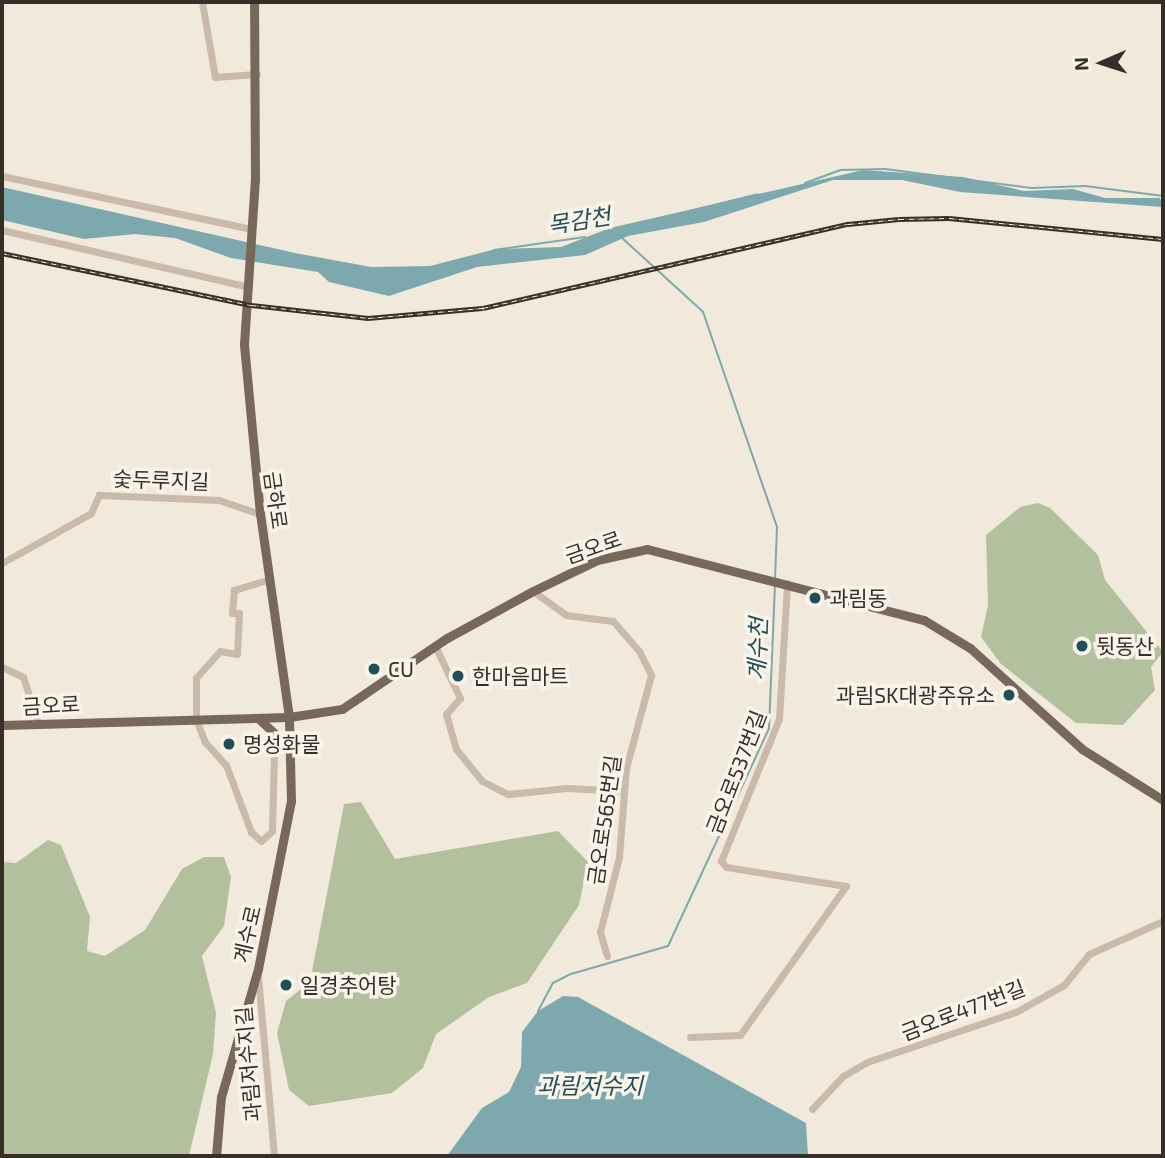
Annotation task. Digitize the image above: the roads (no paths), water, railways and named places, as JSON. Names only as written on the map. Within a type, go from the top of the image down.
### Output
[{"type":"main road","points":[[251,229],[257,74],[254,2]]},
{"type":"main road","name":"금하로","points":[[251,229],[244,344],[260,514],[289,717]]},
{"type":"main road","name":"금오로","points":[[2,725],[289,717],[356,703],[435,646],[533,591],[597,560],[648,549],[912,616],[945,632],[1082,749],[1163,800]]},
{"type":"main road","name":"계수로","points":[[216,1156],[221,1097],[258,969],[287,835],[291,750],[289,717]]},
{"type":"main road","points":[[258,718],[281,737],[291,750]]},
{"type":"street","points":[[202,2],[215,77],[257,74]]},
{"type":"street","points":[[2,176],[251,229]]},
{"type":"street","points":[[2,230],[248,287]]},
{"type":"street","name":"숯두루지길","points":[[2,563],[91,513],[99,495],[219,500],[260,514]]},
{"type":"street","points":[[270,579],[233,590],[232,613],[239,613],[237,654],[220,651],[197,671],[196,719],[205,742],[226,765],[251,832],[261,841],[272,831],[274,755],[281,737]]},
{"type":"street","name":"금오로537번길","points":[[690,1037],[740,1035],[846,886],[726,867],[721,861],[779,719],[785,583]]},
{"type":"street","name":"금오로565번길","points":[[533,591],[566,615],[612,621],[646,662],[651,681],[624,791],[619,857],[600,932],[607,957]]},
{"type":"street","points":[[435,646],[460,698],[446,714],[450,730],[463,760],[482,781],[508,794],[567,788],[624,791]]},
{"type":"street","points":[[2,667],[23,677],[38,722]]},
{"type":"street","name":"금오로477번길","points":[[811,1109],[843,1076],[867,1062],[1016,1012],[1064,985],[1089,954],[1163,921]]},
{"type":"street","name":"과림저수지길","points":[[258,969],[274,1156]]},
{"type":"water","name":"목감천","points":[[863,170],[963,177],[1024,191],[1073,189],[1105,198],[1160,198],[1163,207],[960,192],[902,180],[833,180],[704,222],[628,236],[585,255],[477,267],[389,296],[329,282],[318,272],[231,258],[175,238],[135,234],[84,239],[2,220],[2,187],[295,253],[371,267],[430,266],[496,249],[561,247],[610,228]]},
{"type":"water","name":"과림저수지","points":[[563,996],[578,997],[806,1123],[808,1156],[447,1156],[482,1108],[509,1092],[521,1067],[522,1032],[538,1011]]},
{"type":"waterway","name":"목감천","points":[[805,183],[841,170],[885,169],[1032,188],[1085,186],[1163,196]]},
{"type":"waterway","name":"목감천","points":[[645,222],[758,194]]},
{"type":"waterway","name":"목감천","points":[[494,250],[585,237]]},
{"type":"waterway","name":"계수천","points":[[621,237],[703,312],[777,527],[775,578]]},
{"type":"waterway","name":"계수천","points":[[538,1011],[553,983],[571,974],[668,946],[769,728],[775,587]]},
{"type":"railway","points":[[2,253],[251,305],[368,318],[483,308],[848,224],[949,218],[1163,239]]},
{"type":"place","name":"과림동","points":[[815,598]]},
{"type":"place","name":"뒷동산","points":[[1082,646]]},
{"type":"place","name":"CU","points":[[374,669]]},
{"type":"place","name":"한마음마트","points":[[458,676]]},
{"type":"place","name":"과림SK대광주유소","points":[[1009,695]]},
{"type":"place","name":"명성화물","points":[[229,744]]},
{"type":"place","name":"일경추어탕","points":[[286,985]]}]
